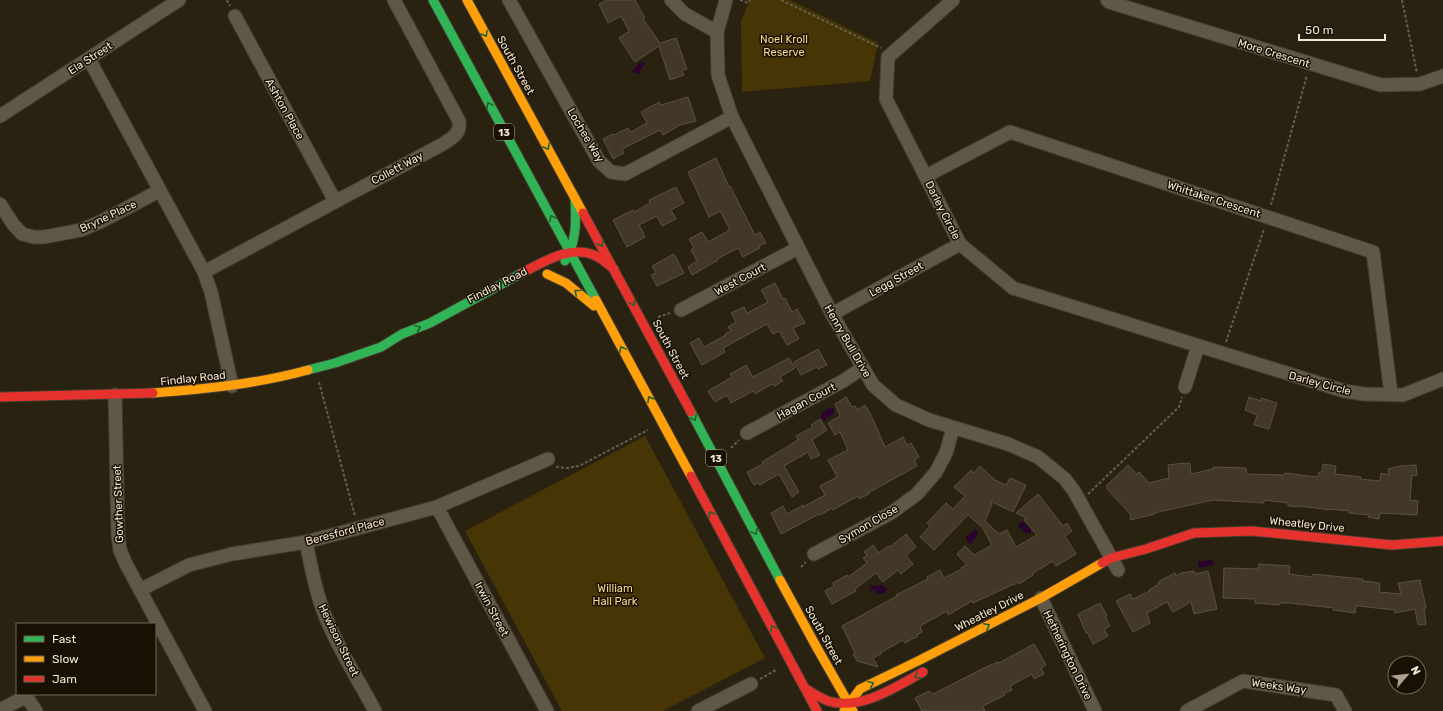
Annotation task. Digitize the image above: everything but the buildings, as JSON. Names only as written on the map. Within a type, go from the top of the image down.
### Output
[{"type":"main road","name":"13","points":[[432,0],[571,253],[817,711]]},
{"type":"main road","name":"South Street","points":[[467,0],[614,269],[849,709]]},
{"type":"main road","points":[[575,198],[575,241],[571,253],[561,267],[543,276],[566,283],[604,315]]},
{"type":"main road","name":"Findlay Road","points":[[383,346],[401,335],[428,323],[552,257],[584,252],[596,256],[614,269]]},
{"type":"main road","points":[[420,337],[446,325]]},
{"type":"main road","name":"Findlay Road","points":[[0,397],[115,396],[210,389],[284,376],[340,361],[383,346],[407,342]]},
{"type":"main road","name":"Wheatley Drive","points":[[849,709],[860,688],[1044,605],[1111,558],[1146,549],[1194,533],[1252,531],[1392,545],[1442,544]]},
{"type":"main road","name":"Wheatley Drive","points":[[1120,568],[1146,549]]},
{"type":"main road","points":[[806,689],[849,709],[882,695],[930,669]]},
{"type":"street","name":"Ela Street","points":[[0,116],[179,0]]},
{"type":"street","name":"Collett Way","points":[[204,272],[442,144],[457,134],[459,122],[394,0]]},
{"type":"street","name":"Lochee Way","points":[[509,0],[600,161],[611,172],[625,174],[732,117]]},
{"type":"street","points":[[671,0],[685,14],[716,32]]},
{"type":"street","name":"Henry Bull Drive","points":[[726,0],[716,32],[718,75],[732,117],[832,314],[873,385],[896,405],[929,420],[1008,444],[1038,457],[1065,479],[1080,500],[1111,558],[1120,568]]},
{"type":"street","points":[[891,54],[953,0]]},
{"type":"street","name":"More Crescent","points":[[1107,0],[1109,2],[1381,86],[1420,84],[1441,81]]},
{"type":"street","name":"Ashton Place","points":[[235,16],[335,201]]},
{"type":"street","name":"Darley Circle","points":[[891,54],[888,57],[886,99],[960,244],[1013,288],[1344,391],[1364,394],[1403,395],[1443,379]]},
{"type":"street","points":[[89,59],[204,272],[211,292],[232,386]]},
{"type":"street","name":"Whittaker Crescent","points":[[926,176],[1010,132],[1373,252],[1391,394]]},
{"type":"street","name":"Bryne Place","points":[[0,204],[13,224],[22,234],[34,238],[81,230],[100,222],[159,191]]},
{"type":"street","name":"Legg Street","points":[[832,314],[960,244]]},
{"type":"street","name":"West Court","points":[[681,310],[798,248]]},
{"type":"street","points":[[1185,387],[1198,346]]},
{"type":"street","name":"Hagan Court","points":[[747,433],[843,381],[863,368]]},
{"type":"street","name":"Gowther Street","points":[[115,396],[118,536],[120,550],[205,711]]},
{"type":"street","name":"Symon Close","points":[[814,554],[891,513],[917,494],[936,472],[946,453],[953,428]]},
{"type":"street","name":"Beresford Place","points":[[140,590],[189,565],[232,554],[306,542],[437,507],[548,459]]},
{"type":"street","name":"Irwin Street","points":[[437,507],[547,711]]},
{"type":"street","name":"Hewison Street","points":[[306,542],[316,590],[324,614],[375,711]]},
{"type":"street","name":"Hetherington Drive","points":[[1044,605],[1095,711]]},
{"type":"street","name":"Weeks Way","points":[[1187,711],[1243,681],[1336,695],[1345,711]]},
{"type":"street","points":[[698,711],[751,684]]},
{"type":"street","points":[[0,710],[21,699],[28,699],[36,711]]},
{"type":"path","points":[[740,0],[748,3],[750,0]]},
{"type":"path","points":[[781,0],[891,54]]},
{"type":"path","points":[[1402,0],[1420,84]]},
{"type":"path","points":[[318,378],[359,528]]},
{"type":"path","points":[[1080,500],[1107,477],[1178,407],[1185,387]]},
{"type":"path","points":[[548,459],[555,467],[567,468],[578,466],[648,429]]},
{"type":"path","points":[[751,684],[778,669]]},
{"type":"green space","name":"Noel Kroll Reserve","points":[[750,0],[790,0],[878,43],[870,81],[742,92],[741,21]]},
{"type":"green space","name":"William Hall Park","points":[[645,436],[765,658],[663,711],[562,711],[465,531]]},
{"type":"shaded area","points":[[640,62],[645,63],[640,71],[640,74],[632,72]]},
{"type":"shaded area","points":[[831,407],[834,409],[834,413],[824,421],[821,413]]},
{"type":"shaded area","points":[[1022,521],[1031,529],[1031,533],[1025,533],[1018,526]]},
{"type":"shaded area","points":[[975,529],[978,533],[974,541],[970,544],[966,537]]},
{"type":"shaded area","points":[[1212,559],[1214,565],[1199,568],[1198,562]]},
{"type":"shaded area","points":[[870,585],[883,585],[887,589],[886,592],[877,594],[874,589],[871,592],[870,590],[872,588],[869,587]]},
{"type":"traffic: fast","points":[[433,0],[596,300]]},
{"type":"traffic: fast","points":[[565,261],[574,238],[575,198]]},
{"type":"traffic: fast","points":[[308,370],[335,363],[381,347],[402,334],[430,323],[522,273]]},
{"type":"traffic: fast","points":[[691,412],[780,580]]},
{"type":"traffic: slow","points":[[467,0],[583,213]]},
{"type":"traffic: slow","points":[[547,274],[566,283],[594,306]]},
{"type":"traffic: slow","points":[[596,300],[691,476]]},
{"type":"traffic: slow","points":[[153,393],[211,388],[270,379],[308,370]]},
{"type":"traffic: slow","points":[[844,711],[860,689],[1041,598],[1102,563]]},
{"type":"traffic: slow","points":[[780,580],[853,711]]},
{"type":"traffic: jam","points":[[583,213],[691,412]]},
{"type":"traffic: jam","points":[[522,273],[558,256],[577,252],[596,256],[614,269]]},
{"type":"traffic: jam","points":[[0,397],[153,393]]},
{"type":"traffic: jam","points":[[691,476],[817,711]]},
{"type":"traffic: jam","points":[[1102,563],[1111,558],[1146,549],[1194,533],[1252,531],[1392,545],[1443,541]]},
{"type":"traffic: jam","points":[[806,689],[828,701],[853,703],[877,696],[923,672]]}]
